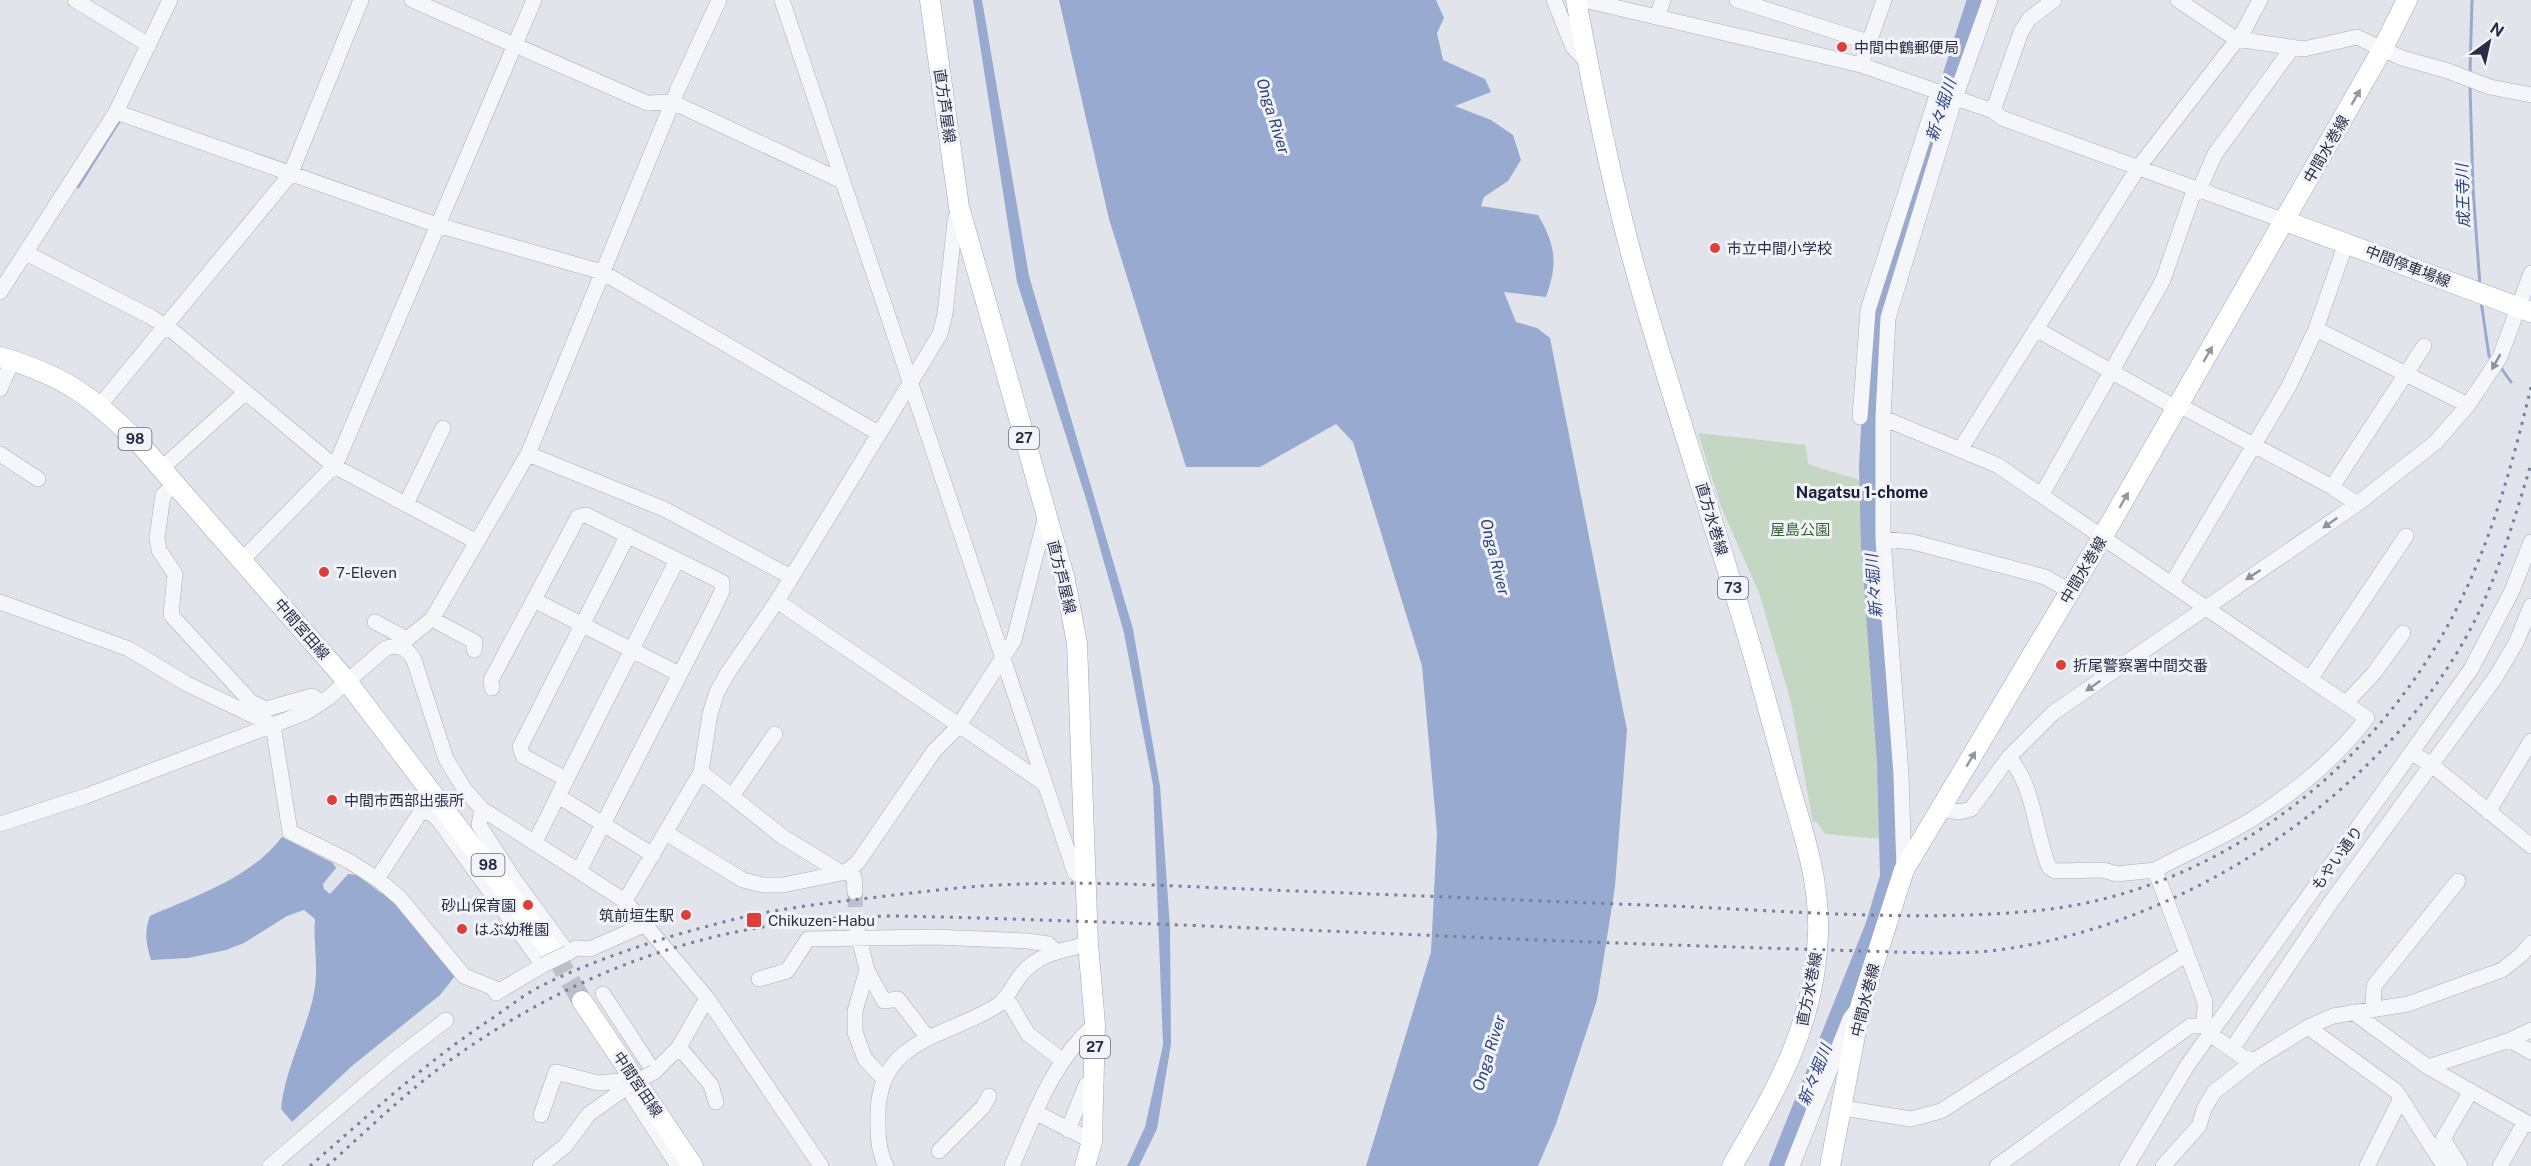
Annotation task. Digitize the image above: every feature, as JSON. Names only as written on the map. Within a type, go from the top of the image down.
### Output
[{"type":"main road","name":"直方芦屋線","points":[[930,0],[959,207],[1061,564],[1077,643],[1088,944],[1095,1024],[1092,1141],[1085,1166]]},
{"type":"main road","name":"直方水巻線","points":[[1576,0],[1587,62],[1632,256],[1743,620],[1808,850],[1817,898],[1816,970],[1804,1026],[1776,1090],[1732,1166]]},
{"type":"main road","name":"中間水巻線","points":[[1830,1166],[1843,1108],[1861,1004],[1904,870],[2179,405],[2383,48],[2407,0]]},
{"type":"main road","name":"中間停車場線","points":[[2285,221],[2525,310]]},
{"type":"main road","name":"中間宮田線","points":[[6,359],[72,385],[100,405],[175,484],[346,680],[556,957]]},
{"type":"main road","name":"中間宮田線","points":[[582,1001],[693,1166]]},
{"type":"street","points":[[75,0],[149,45]]},
{"type":"street","points":[[1,288],[26,254],[116,112],[170,0]]},
{"type":"street","points":[[100,405],[290,175],[361,0]]},
{"type":"street","points":[[412,0],[647,103],[672,102],[842,181]]},
{"type":"street","points":[[242,560],[334,466],[534,0]]},
{"type":"street","points":[[0,824],[86,796],[307,712],[321,703],[386,648],[404,643],[432,619],[528,454],[548,412],[602,272],[672,102],[719,0]]},
{"type":"street","points":[[782,0],[1075,873],[1086,879]]},
{"type":"street","points":[[1554,0],[1573,47],[1587,62]]},
{"type":"street","points":[[1584,0],[1861,65],[1994,111],[2012,122],[2285,221]]},
{"type":"street","points":[[1657,17],[1663,0]]},
{"type":"street","points":[[1737,0],[1870,43]]},
{"type":"street","points":[[1861,65],[1884,0]]},
{"type":"street","points":[[1860,417],[1868,310],[1947,95],[1990,0]]},
{"type":"street","points":[[1994,111],[2025,26],[2029,19],[2055,0]]},
{"type":"street","points":[[2178,0],[2236,39],[2304,49],[2357,37],[2402,58],[2448,71],[2490,87],[2531,95]]},
{"type":"street","points":[[1961,448],[2138,168],[2236,39],[2260,0]]},
{"type":"street","points":[[2042,494],[2163,280],[2193,194],[2199,190],[2215,154],[2293,47]]},
{"type":"street","points":[[1904,870],[1899,740],[1883,539],[1883,418],[1890,305],[1947,95]]},
{"type":"street","points":[[116,112],[437,225],[602,272],[878,433]]},
{"type":"street","points":[[625,901],[701,772],[706,736],[717,692],[777,601],[940,333],[945,314],[955,220],[959,207]]},
{"type":"street","points":[[2172,583],[2289,386],[2316,328],[2346,243]]},
{"type":"street","points":[[26,254],[166,327],[334,466],[476,542]]},
{"type":"street","points":[[1941,809],[1959,812],[1971,809],[2008,757],[2053,713],[2205,606],[2357,504],[2436,442],[2468,405],[2500,357],[2525,310],[2531,273]]},
{"type":"street","points":[[2316,328],[2468,405]]},
{"type":"street","points":[[2036,329],[2171,405],[2179,405],[2332,487],[2357,504]]},
{"type":"street","points":[[2332,487],[2424,346]]},
{"type":"street","points":[[0,389],[6,359]]},
{"type":"street","points":[[161,469],[246,392]]},
{"type":"street","points":[[1883,418],[1961,448],[1997,465],[2367,718],[2350,741],[2330,759],[2256,817],[2155,870],[2117,874],[2103,870],[2055,871],[2049,867],[2038,840],[2027,783],[2008,757]]},
{"type":"street","points":[[406,504],[442,428]]},
{"type":"street","points":[[0,454],[38,479]]},
{"type":"street","points":[[528,454],[664,509],[791,577]]},
{"type":"street","points":[[175,484],[163,495],[157,538],[159,550],[175,574],[171,615],[177,625],[251,702],[266,709],[312,696],[321,703]]},
{"type":"street","points":[[492,688],[491,680],[578,518],[586,515],[722,582],[722,591],[579,871]]},
{"type":"street","points":[[666,833],[743,880],[763,885],[783,885],[844,873],[858,862],[934,751],[958,727],[1014,640],[1046,515]]},
{"type":"street","points":[[566,779],[522,756],[520,747],[628,535]]},
{"type":"street","points":[[2310,679],[2406,536]]},
{"type":"street","points":[[1883,539],[1913,542],[2045,577],[2070,591]]},
{"type":"street","name":"もやい通り","points":[[2127,1166],[2207,1030],[2314,889],[2471,669],[2512,591],[2531,542]]},
{"type":"street","points":[[535,842],[677,560]]},
{"type":"street","points":[[1031,567],[1041,562],[1053,561],[1061,564]]},
{"type":"street","points":[[534,600],[680,674]]},
{"type":"street","points":[[777,601],[958,727],[1045,784]]},
{"type":"street","points":[[0,602],[129,649],[188,684],[273,725]]},
{"type":"street","points":[[2232,1049],[2331,902],[2433,766],[2508,658],[2531,606]]},
{"type":"street","points":[[432,619],[475,642],[474,650]]},
{"type":"street","points":[[375,622],[404,643],[410,652],[446,759],[465,790],[482,809],[625,901],[707,998],[821,1166]]},
{"type":"street","points":[[2346,703],[2374,673],[2403,633]]},
{"type":"street","points":[[273,725],[290,832],[349,861],[377,879],[400,898],[464,976],[494,988],[495,993],[556,957],[576,948],[590,949],[644,925]]},
{"type":"street","points":[[732,796],[775,734]]},
{"type":"street","points":[[2488,812],[2531,741]]},
{"type":"street","points":[[2412,753],[2433,766],[2531,846]]},
{"type":"street","points":[[701,772],[783,837],[854,877],[855,892]]},
{"type":"street","points":[[558,796],[653,855]]},
{"type":"street","points":[[482,809],[479,825],[556,957]]},
{"type":"street","points":[[377,879],[420,813],[429,812],[437,818],[556,957]]},
{"type":"street","points":[[2155,870],[2205,1002],[2207,1030]]},
{"type":"street","points":[[2373,1009],[2374,986],[2458,881]]},
{"type":"street","points":[[2314,889],[2331,902]]},
{"type":"street","points":[[759,979],[787,970],[808,939],[857,932],[1028,941],[1048,944],[1057,952]]},
{"type":"street","points":[[857,932],[867,970],[884,1001],[898,999],[928,1038]]},
{"type":"street","points":[[2163,1166],[2199,1126],[2204,1108],[2214,1092],[2255,1060],[2308,1027],[2333,1016],[2408,1004],[2502,970],[2522,954],[2531,943]]},
{"type":"street","points":[[886,1166],[878,1142],[878,1095],[883,1078],[906,1051],[1000,1004],[1034,962],[1046,954],[1088,944]]},
{"type":"street","points":[[1843,1108],[1911,1119],[1941,1111],[2187,954]]},
{"type":"street","points":[[867,970],[855,1011],[855,1032],[865,1059],[883,1078]]},
{"type":"street","points":[[603,994],[654,1072]]},
{"type":"street","points":[[540,1166],[565,1146],[589,1114],[627,1087],[654,1072],[679,1047],[707,998]]},
{"type":"street","points":[[1004,999],[1011,1005],[1028,1034],[1062,1060]]},
{"type":"street","points":[[1792,1166],[1850,1019],[1861,1004]]},
{"type":"street","points":[[2353,1012],[2428,1067],[2528,1124],[2500,1166]]},
{"type":"street","points":[[270,1166],[394,1060],[446,1020]]},
{"type":"street","points":[[1012,1166],[1035,1112],[1062,1060],[1072,1045],[1095,1024]]},
{"type":"street","points":[[1997,1166],[2190,1026],[2207,1030],[2244,1058],[2255,1060]]},
{"type":"street","points":[[2308,1027],[2401,1098],[2444,1166]]},
{"type":"street","points":[[2428,1067],[2510,1040],[2531,1030]]},
{"type":"street","points":[[2510,1040],[2531,1052]]},
{"type":"street","points":[[679,1047],[711,1085],[716,1102]]},
{"type":"street","points":[[540,1115],[556,1072],[598,1083],[619,1081],[627,1087],[678,1166]]},
{"type":"street","points":[[1068,1130],[1086,1085]]},
{"type":"street","points":[[2460,1166],[2443,1139],[2471,1091]]},
{"type":"street","points":[[939,1151],[983,1107],[989,1096]]},
{"type":"street","points":[[2367,1166],[2401,1098]]},
{"type":"street","points":[[1035,1112],[1092,1141]]},
{"type":"green space","name":"屋島公園","points":[[1698,433],[1806,445],[1808,464],[1859,480],[1877,650],[1882,839],[1825,834],[1816,821],[1813,823],[1791,702],[1759,593],[1720,504]]},
{"type":"water","points":[[973,0],[982,0],[1029,276],[1133,629],[1160,786],[1170,927],[1171,1044],[1157,1129],[1139,1166],[1127,1166],[1145,1127],[1163,1045],[1153,785],[1124,633],[1087,502],[1017,282]]},
{"type":"water","name":"Onga River","points":[[1059,0],[1436,0],[1444,18],[1437,33],[1443,60],[1485,79],[1491,92],[1455,106],[1491,120],[1513,135],[1521,160],[1508,181],[1484,197],[1481,206],[1538,215],[1552,246],[1552,274],[1546,297],[1504,292],[1516,322],[1537,328],[1550,338],[1627,730],[1615,887],[1597,1000],[1556,1124],[1538,1166],[1366,1166],[1431,952],[1437,833],[1422,666],[1353,442],[1336,424],[1260,467],[1186,467],[1109,219]]},
{"type":"water","points":[[282,837],[333,863],[336,868],[323,884],[324,889],[330,894],[348,874],[357,875],[381,893],[386,892],[455,976],[440,995],[352,1066],[292,1122],[281,1109],[287,1079],[314,993],[315,919],[304,910],[287,916],[244,943],[226,950],[188,958],[151,960],[146,938],[150,916],[238,875],[255,864]]},
{"type":"waterway","name":"新々堀川","points":[[1779,1166],[1875,927],[1890,877],[1887,762],[1871,546],[1869,467],[1877,311],[1977,0]]},
{"type":"waterway","name":"成王寺川","points":[[2470,73],[2472,0]]},
{"type":"waterway","name":"成王寺川","points":[[2470,86],[2473,189],[2480,286]]},
{"type":"waterway","points":[[78,187],[120,120]]},
{"type":"waterway","name":"成王寺川","points":[[2481,301],[2489,356],[2492,359]]},
{"type":"waterway","name":"成王寺川","points":[[2499,365],[2511,382]]},
{"type":"tunnel","points":[[855,892],[856,927]]},
{"type":"tunnel","points":[[555,955],[582,1001]]},
{"type":"railway","points":[[310,1166],[444,1053],[538,988],[586,966],[651,943],[735,919],[792,908],[966,887],[1086,883],[1944,916],[2033,911],[2100,900],[2165,879],[2226,850],[2283,814],[2336,770],[2382,721],[2423,667],[2457,608],[2481,555],[2509,472],[2531,387]]},
{"type":"railway","points":[[327,1166],[407,1094],[441,1067],[510,1021],[561,993],[614,969],[668,950],[723,935],[779,924],[838,918],[898,916],[1934,953],[2005,949],[2073,935],[2141,912],[2206,882],[2269,844],[2328,801],[2381,751],[2427,697],[2476,618],[2503,553],[2531,464]]},
{"type":"place","name":"中間中鶴郵便局","points":[[1842,47]]},
{"type":"place","name":"市立中間小学校","points":[[1715,248]]},
{"type":"place","name":"7-Eleven","points":[[324,572]]},
{"type":"place","name":"折尾警察署中間交番","points":[[2061,665]]},
{"type":"place","name":"中間市西部出張所","points":[[332,800]]},
{"type":"place","name":"砂山保育園","points":[[528,905]]},
{"type":"place","name":"筑前垣生駅","points":[[686,915]]},
{"type":"place","name":"Chikuzen-Habu","points":[[754,920]]},
{"type":"place","name":"はぶ幼稚園","points":[[462,929]]},
{"type":"district","name":"Nagatsu 1-chome","points":[[1862,492]]}]
